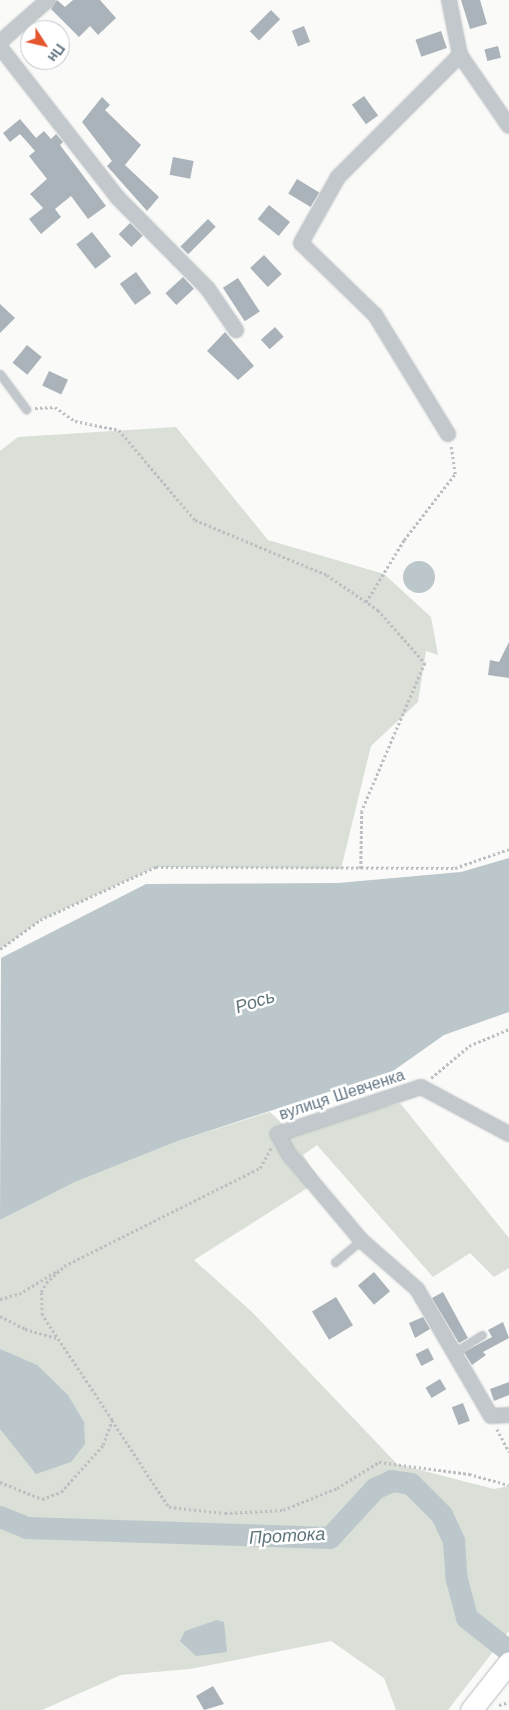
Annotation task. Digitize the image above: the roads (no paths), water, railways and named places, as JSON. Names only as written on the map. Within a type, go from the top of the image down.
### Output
[{"type":"main road","points":[[471,1710],[509,1662]]},
{"type":"street","points":[[0,42],[48,0]]},
{"type":"street","points":[[449,0],[460,55],[509,126]]},
{"type":"street","points":[[0,47],[118,198],[208,289],[236,330]]},
{"type":"street","points":[[448,434],[374,315],[300,243],[338,177],[460,55]]},
{"type":"street","name":"вулиця Шевченка","points":[[509,1134],[421,1087],[278,1134],[288,1153],[361,1240],[417,1289],[452,1353],[491,1416],[509,1415]]},
{"type":"lane","points":[[0,374],[26,409]]},
{"type":"lane","points":[[335,1262],[361,1240]]},
{"type":"lane","points":[[452,1353],[482,1335]]},
{"type":"water","points":[[419,561],[425,562],[430,566],[434,571],[434,583],[430,588],[425,592],[419,593],[413,592],[408,588],[404,583],[403,577],[404,571],[408,566],[413,562]]},
{"type":"water","name":"Рось","points":[[509,858],[509,1012],[444,1035],[393,1071],[178,1141],[75,1182],[0,1220],[1,958],[146,884],[338,883],[461,872]]},
{"type":"water","points":[[0,1349],[37,1365],[68,1395],[84,1422],[85,1444],[71,1462],[36,1474],[0,1429]]},
{"type":"water","points":[[217,1620],[224,1622],[227,1652],[196,1656],[180,1641],[185,1631]]},
{"type":"waterway","name":"Протока","points":[[0,1517],[27,1528],[330,1538],[375,1489],[392,1481],[411,1484],[442,1515],[454,1541],[457,1580],[467,1618],[509,1651]]}]
